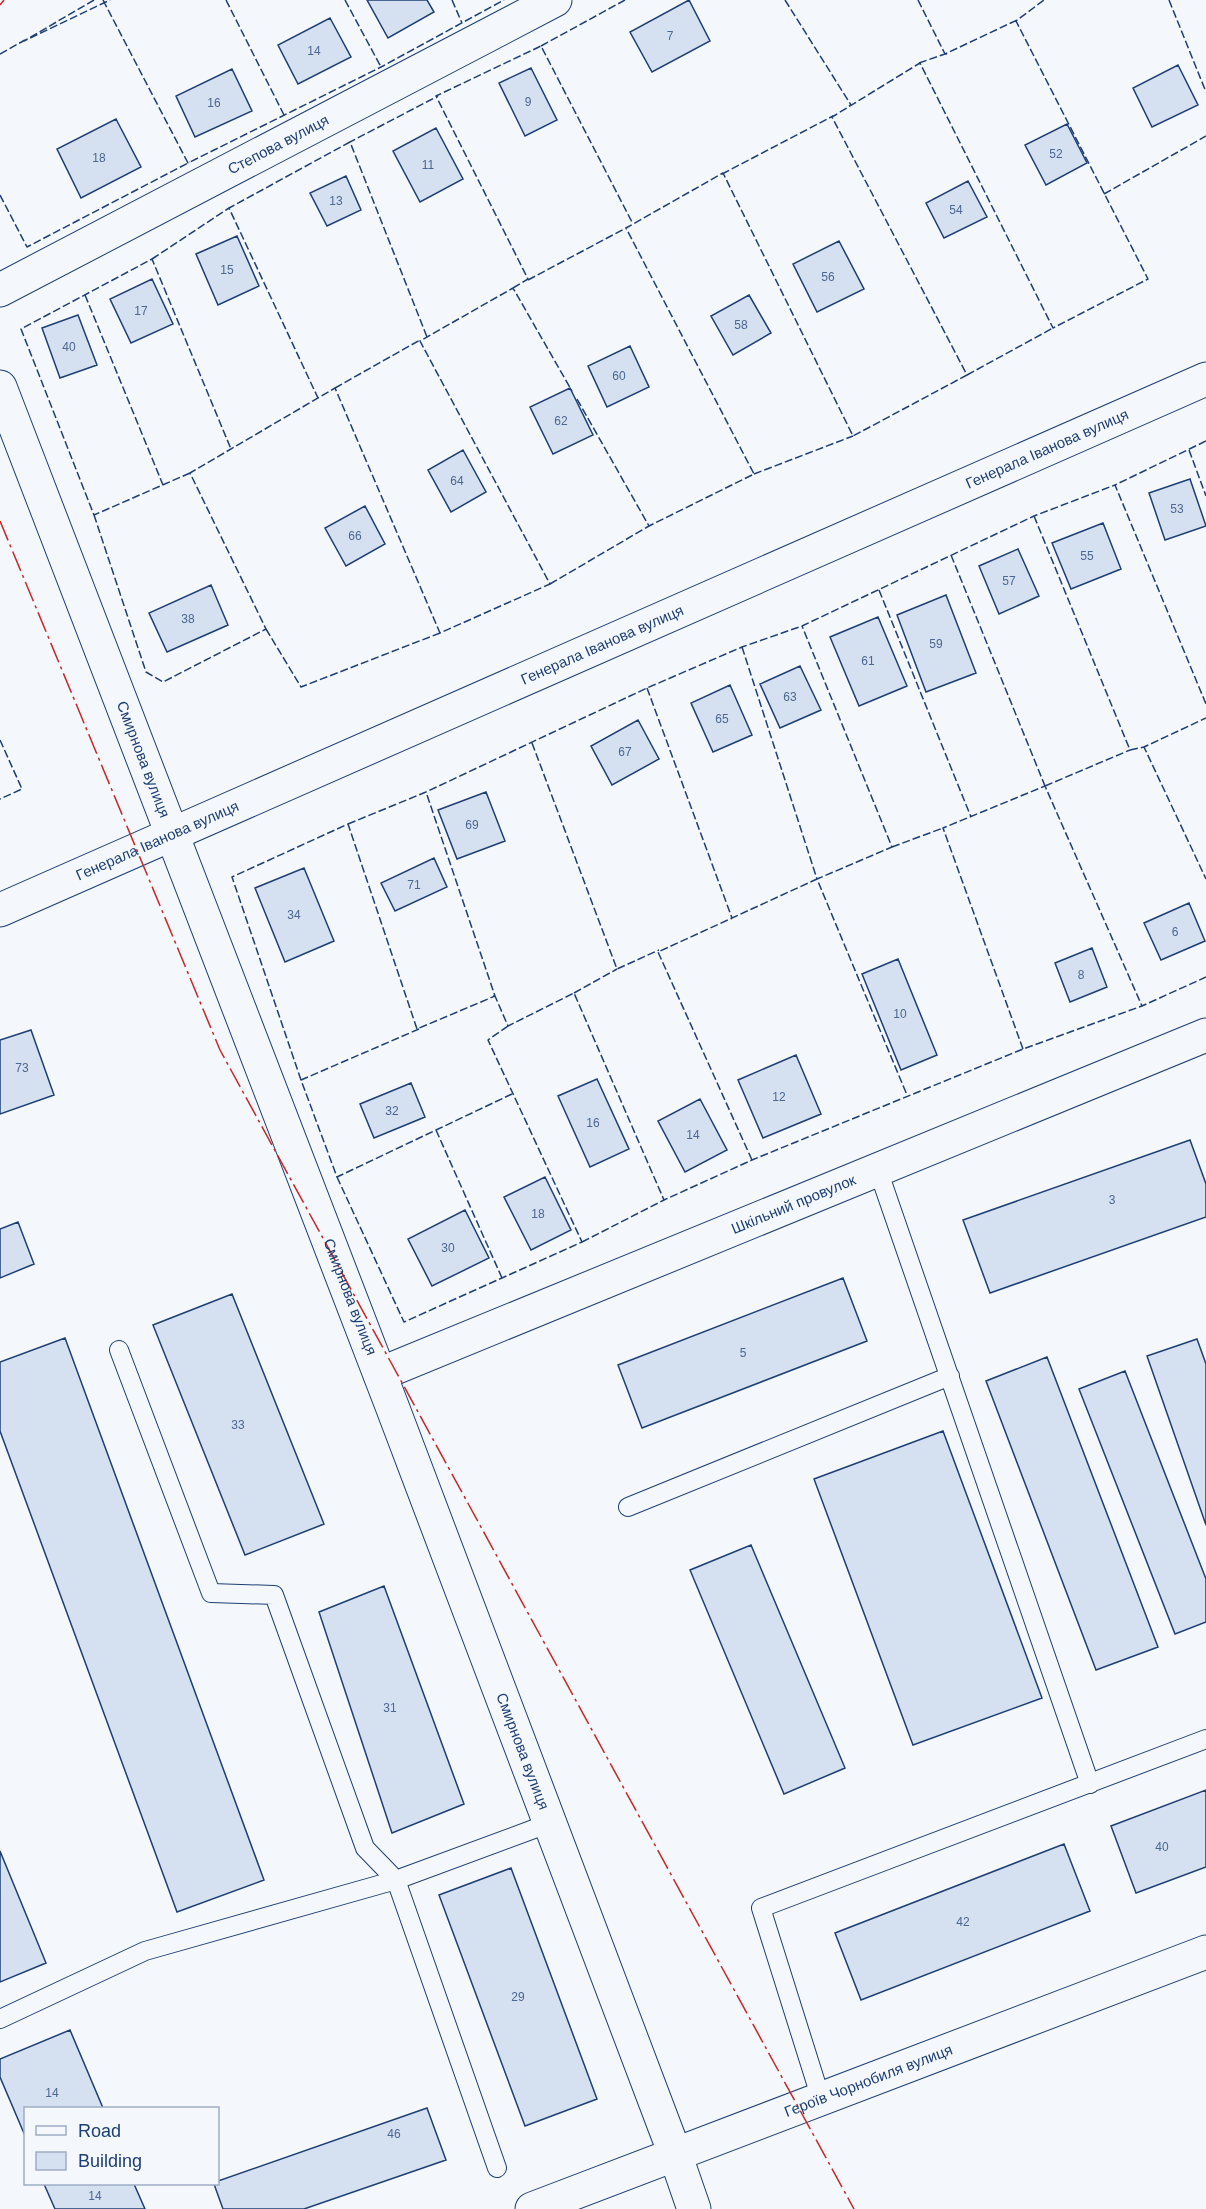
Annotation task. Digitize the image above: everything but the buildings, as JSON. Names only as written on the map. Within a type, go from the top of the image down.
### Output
[{"type":"street","name":"Степова вулиця","points":[[0,290],[555,0]]},
{"type":"street","name":"Генерала Іванова вулиця","points":[[0,910],[1206,379]]},
{"type":"street","name":"Смирнова вулиця","points":[[0,387],[380,1374],[694,2209]]},
{"type":"street","name":"Шкільний провулок","points":[[380,1374],[1206,1035]]},
{"type":"street","name":"Героїв Чорнобиля вулиця","points":[[531,2209],[1206,1952]]},
{"type":"lane","points":[[878,1170],[1090,1784]]},
{"type":"lane","points":[[119,1350],[211,1593],[274,1594],[365,1848],[396,1881],[497,2169]]},
{"type":"lane","points":[[628,1507],[950,1376]]},
{"type":"lane","points":[[821,2098],[761,1908],[1206,1739]]},
{"type":"lane","points":[[0,2019],[145,1951],[396,1881],[550,1822]]},
{"type":"fence","points":[[94,0],[24,41],[110,0]]},
{"type":"fence","points":[[103,0],[188,163],[381,67],[504,0]]},
{"type":"fence","points":[[226,0],[284,115]]},
{"type":"fence","points":[[345,0],[381,67],[383,66]]},
{"type":"fence","points":[[452,0],[462,23]]},
{"type":"fence","points":[[541,46],[625,0]]},
{"type":"fence","points":[[785,0],[851,105],[849,106]]},
{"type":"fence","points":[[918,0],[947,54]]},
{"type":"fence","points":[[577,399],[649,526],[754,474],[626,228],[723,173],[853,436],[967,375],[832,117],[920,63],[1053,328],[1148,279],[1016,21],[1044,0]]},
{"type":"fence","points":[[1169,0],[1206,92]]},
{"type":"fence","points":[[919,63],[945,54],[1017,20]]},
{"type":"fence","points":[[0,54],[25,40]]},
{"type":"fence","points":[[513,288],[528,279],[436,96],[541,46],[633,224]]},
{"type":"fence","points":[[348,143],[438,96]]},
{"type":"fence","points":[[722,174],[833,116]]},
{"type":"fence","points":[[1104,194],[1206,136]]},
{"type":"fence","points":[[317,398],[229,208],[350,142],[427,337],[429,335]]},
{"type":"fence","points":[[0,195],[27,247],[190,162]]},
{"type":"fence","points":[[152,259],[229,208]]},
{"type":"fence","points":[[528,280],[626,228]]},
{"type":"fence","points":[[190,473],[94,515],[21,329],[152,259],[231,449]]},
{"type":"fence","points":[[94,515],[146,672],[163,682],[266,629],[190,473],[335,388],[440,633],[550,584],[420,341],[513,288],[572,391]]},
{"type":"fence","points":[[85,295],[163,485]]},
{"type":"fence","points":[[967,375],[1053,328]]},
{"type":"fence","points":[[335,388],[420,340]]},
{"type":"fence","points":[[754,474],[853,436]]},
{"type":"fence","points":[[1206,441],[1115,485],[1206,704]]},
{"type":"fence","points":[[1189,450],[1206,496]]},
{"type":"fence","points":[[348,824],[426,792],[647,688],[742,647],[802,626],[1034,516],[1115,485]]},
{"type":"fence","points":[[1034,516],[1130,750],[1144,747],[1206,718]]},
{"type":"fence","points":[[550,584],[649,526]]},
{"type":"fence","points":[[951,555],[1045,786],[1043,787]]},
{"type":"fence","points":[[879,590],[971,817]]},
{"type":"fence","points":[[742,647],[817,879],[892,847],[802,626]]},
{"type":"fence","points":[[266,629],[301,687],[440,633]]},
{"type":"fence","points":[[647,688],[731,919]]},
{"type":"fence","points":[[0,740],[22,789],[0,799]]},
{"type":"fence","points":[[532,743],[617,969],[659,950]]},
{"type":"fence","points":[[1146,746],[1144,747],[1206,879]]},
{"type":"fence","points":[[1045,786],[1130,750]]},
{"type":"fence","points":[[1023,1049],[943,828],[1045,786],[1142,1006],[1144,1005]]},
{"type":"fence","points":[[301,1080],[232,877],[348,824],[417,1029],[495,996],[426,792]]},
{"type":"fence","points":[[892,847],[943,828]]},
{"type":"fence","points":[[752,1160],[658,952],[817,879],[907,1095]]},
{"type":"fence","points":[[574,993],[617,969]]},
{"type":"fence","points":[[582,1242],[664,1200],[752,1160],[1023,1049],[1142,1006],[1206,977]]},
{"type":"fence","points":[[493,996],[508,1026],[574,993],[664,1200]]},
{"type":"fence","points":[[337,1177],[404,1322],[582,1242],[488,1040],[508,1026]]},
{"type":"fence","points":[[419,1029],[301,1080],[337,1177],[512,1094]]},
{"type":"fence","points":[[436,1130],[502,1278]]},
{"type":"power","points":[[0,5],[4,0]]},
{"type":"power","points":[[0,521],[220,1050],[854,2209]]}]
